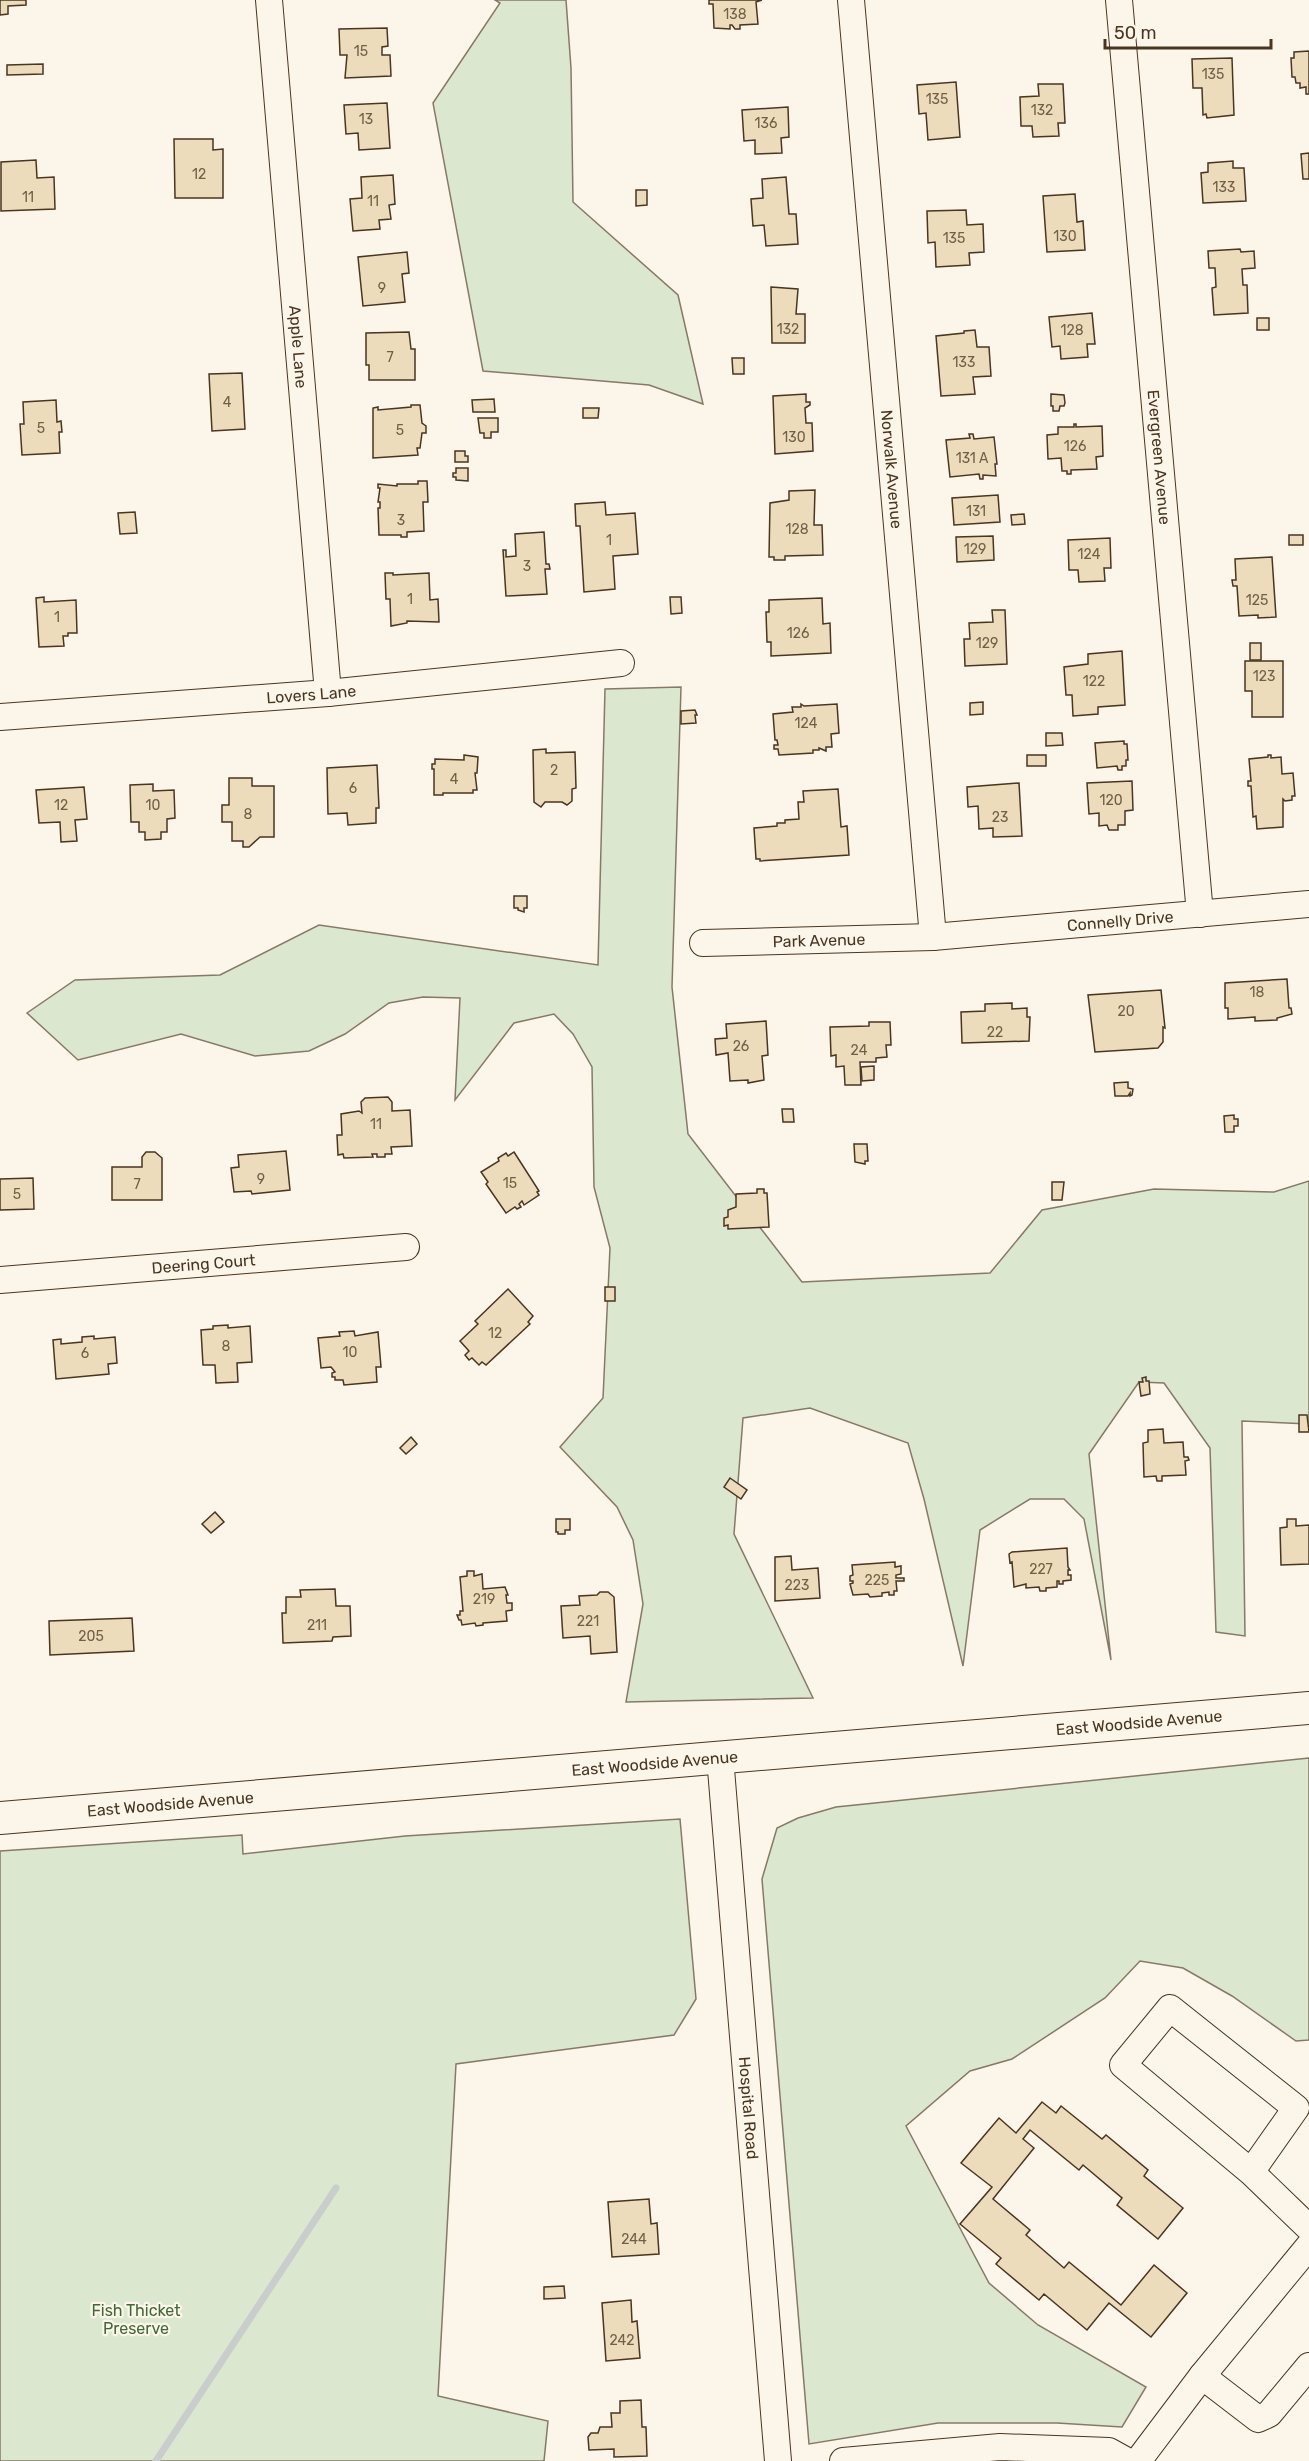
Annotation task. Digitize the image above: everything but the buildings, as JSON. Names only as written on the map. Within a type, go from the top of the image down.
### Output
[{"type":"main road","name":"East Woodside Avenue","points":[[0,1818],[1309,1708]]},
{"type":"street","name":"Apple Lane","points":[[269,0],[328,693]]},
{"type":"street","name":"Norwalk Avenue","points":[[851,0],[933,937]]},
{"type":"street","name":"Evergreen Avenue","points":[[1119,0],[1200,914]]},
{"type":"street","name":"Lovers Lane","points":[[0,717],[328,693],[621,663]]},
{"type":"street","name":"Connelly Drive","points":[[933,937],[1309,904]]},
{"type":"street","name":"Park Avenue","points":[[703,943],[933,937]]},
{"type":"street","name":"Deering Court","points":[[0,1280],[406,1247]]},
{"type":"street","name":"Hospital Road","points":[[720,1757],[778,2461]]},
{"type":"street","points":[[1251,2172],[1296,2108],[1170,2008],[1123,2065],[1251,2172],[1309,2228]]},
{"type":"street","points":[[1138,2461],[1202,2376],[1309,2246]]},
{"type":"street","points":[[1202,2376],[1258,2419],[1269,2414],[1309,2366]]},
{"type":"street","points":[[843,2461],[1000,2447],[1110,2451],[1127,2461]]},
{"type":"green space","points":[[495,0],[566,0],[571,68],[573,202],[678,295],[703,404],[649,385],[483,371],[433,103],[500,3]]},
{"type":"green space","points":[[681,687],[672,987],[688,1134],[802,1282],[990,1273],[1042,1210],[1154,1189],[1274,1192],[1309,1181],[1309,1424],[1242,1421],[1245,1636],[1216,1632],[1210,1448],[1164,1383],[1139,1382],[1089,1454],[1111,1660],[1084,1519],[1064,1499],[1030,1499],[980,1530],[963,1666],[924,1499],[908,1443],[810,1408],[743,1418],[734,1534],[813,1698],[626,1702],[643,1604],[633,1540],[617,1507],[560,1447],[603,1398],[610,1248],[594,1187],[592,1067],[573,1034],[554,1014],[514,1023],[455,1100],[460,998],[423,997],[389,1003],[345,1034],[309,1051],[255,1056],[181,1034],[78,1060],[27,1013],[75,980],[220,975],[319,925],[598,965],[605,689]]},
{"type":"green space","points":[[1309,1758],[1309,2040],[1296,2041],[1232,1996],[1183,1968],[1140,1961],[1105,1998],[1012,2059],[970,2071],[906,2126],[989,2283],[1038,2325],[1146,2387],[1122,2427],[1057,2423],[938,2423],[809,2444],[762,1879],[777,1828],[798,1818],[836,1807]]},
{"type":"green space","name":"Fish Thicket Preserve","points":[[680,1819],[696,1999],[674,2035],[456,2064],[438,2396],[548,2421],[544,2461],[0,2461],[0,1851],[242,1835],[243,1854],[405,1836]]},
{"type":"waterway","points":[[156,2461],[336,2188]]}]
